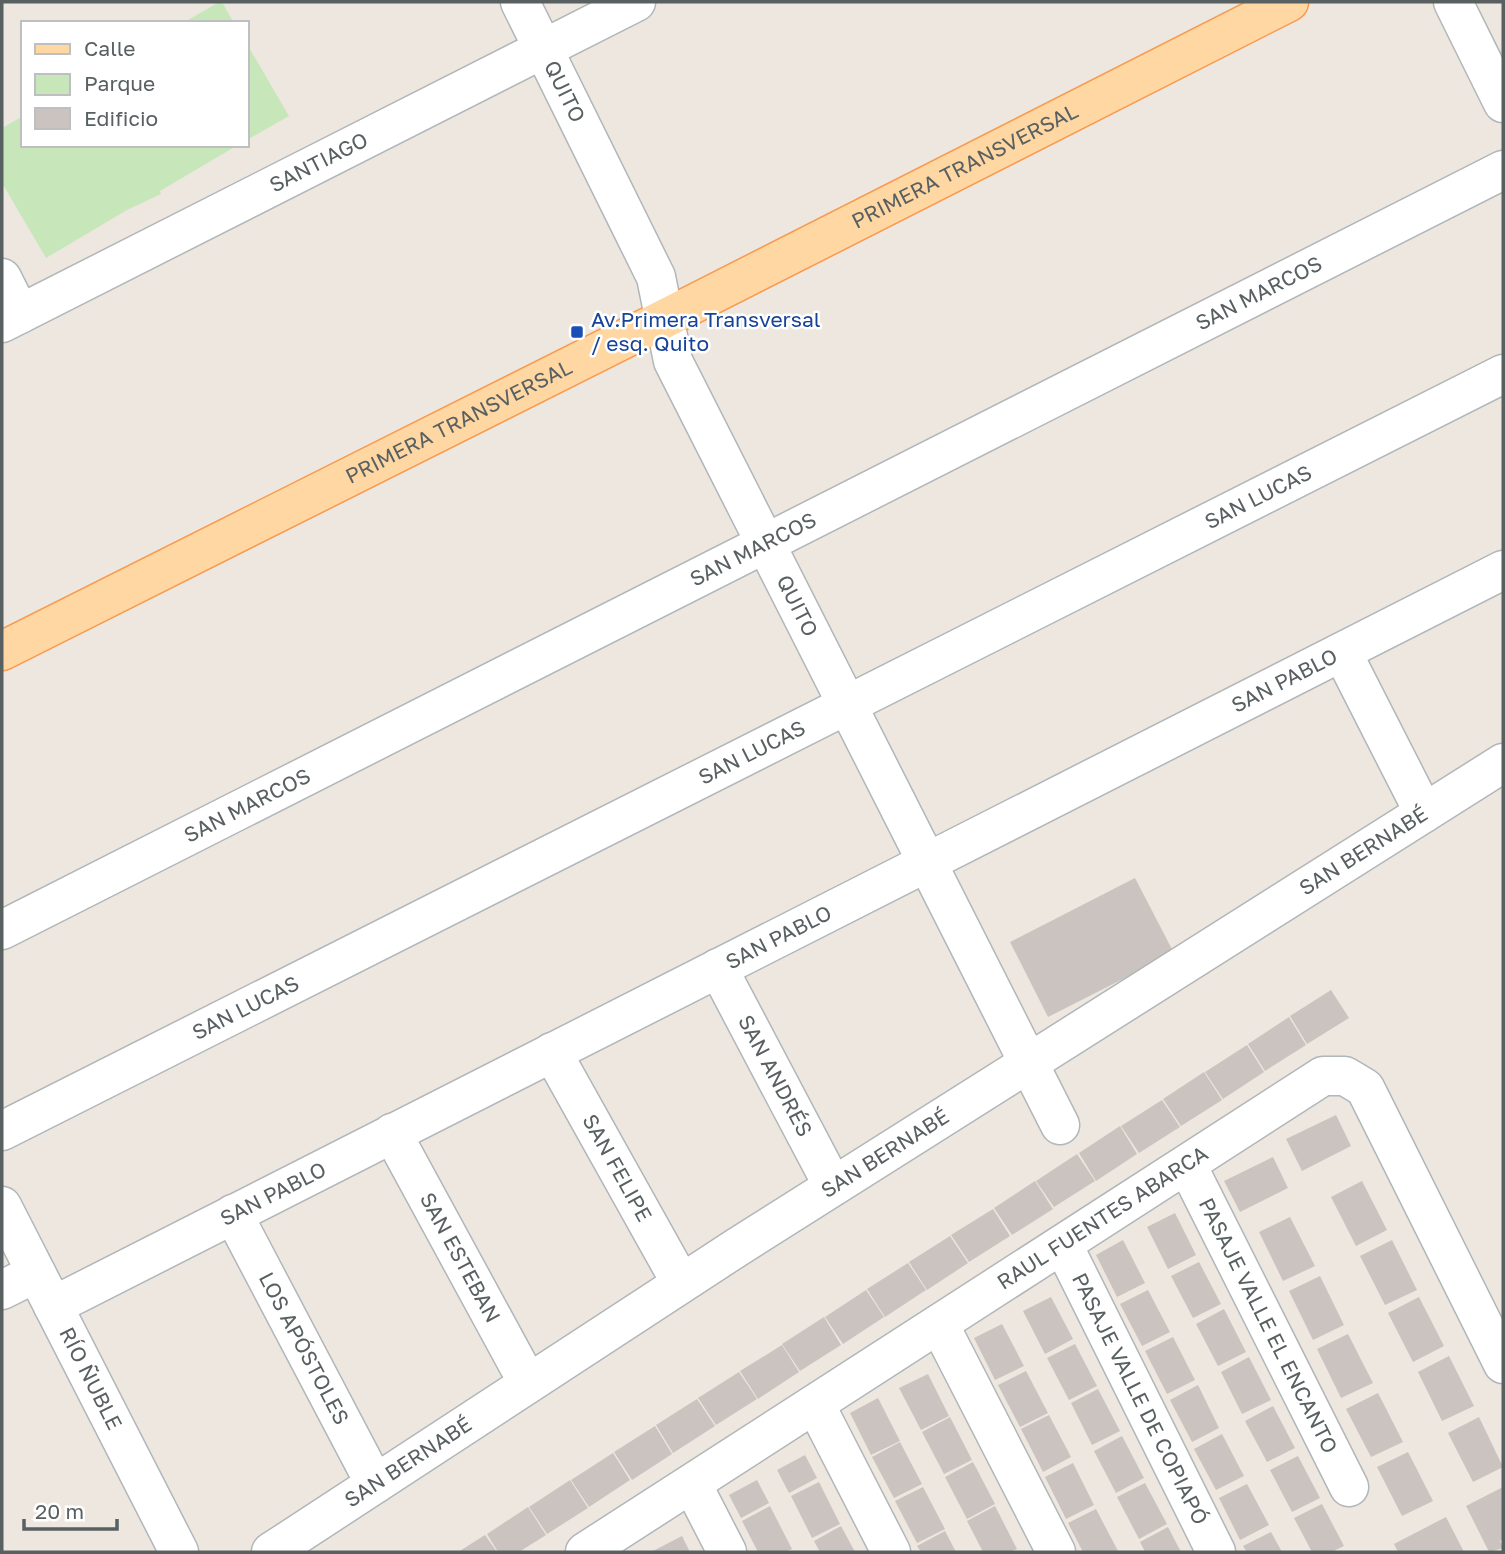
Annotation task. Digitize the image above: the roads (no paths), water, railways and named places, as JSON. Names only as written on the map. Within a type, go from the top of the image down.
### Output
[{"type":"main road","name":"PRIMERA TRANSVERSAL","points":[[2,651],[1289,2]]},
{"type":"street","name":"QUITO","points":[[520,2],[656,277],[673,361],[1060,1125]]},
{"type":"street","name":"SANTIAGO","points":[[11,319],[636,2]]},
{"type":"street","points":[[1453,2],[1503,103]]},
{"type":"street","name":"SAN MARCOS","points":[[2,930],[1503,170]]},
{"type":"street","points":[[2,278],[11,319]]},
{"type":"street","name":"SAN LUCAS","points":[[2,1131],[1503,373]]},
{"type":"street","name":"SAN PABLO","points":[[2,1290],[45,1289],[233,1214],[1342,652],[1501,576]]},
{"type":"street","points":[[1342,652],[1424,813]]},
{"type":"street","name":"SAN BERNABÉ","points":[[271,1552],[681,1283],[1503,763]]},
{"type":"street","name":"SAN ANDRÉS","points":[[718,968],[833,1186]]},
{"type":"street","name":"SAN FELIPE","points":[[552,1052],[681,1283]]},
{"type":"street","name":"RAUL FUENTES ABARCA","points":[[585,1552],[1313,1081],[1334,1075],[1356,1081],[1365,1088],[1503,1364]]},
{"type":"street","name":"SAN ESTEBAN","points":[[392,1133],[528,1383]]},
{"type":"street","name":"PASAJE VALLE EL ENCANTO","points":[[1187,1165],[1349,1487]]},
{"type":"street","name":"RÍO ÑUBLE","points":[[2,1206],[179,1552]]},
{"type":"street","name":"LOS APÓSTOLES","points":[[233,1214],[375,1484]]},
{"type":"street","name":"PASAJE VALLE DE COPIAPÓ","points":[[1063,1245],[1216,1552]]},
{"type":"street","points":[[939,1324],[1056,1552]]},
{"type":"street","points":[[815,1405],[891,1552]]},
{"type":"street","points":[[692,1484],[727,1552]]},
{"type":"place","name":"Av.Primera Transversal / esq. Quito","points":[[577,332]]}]
